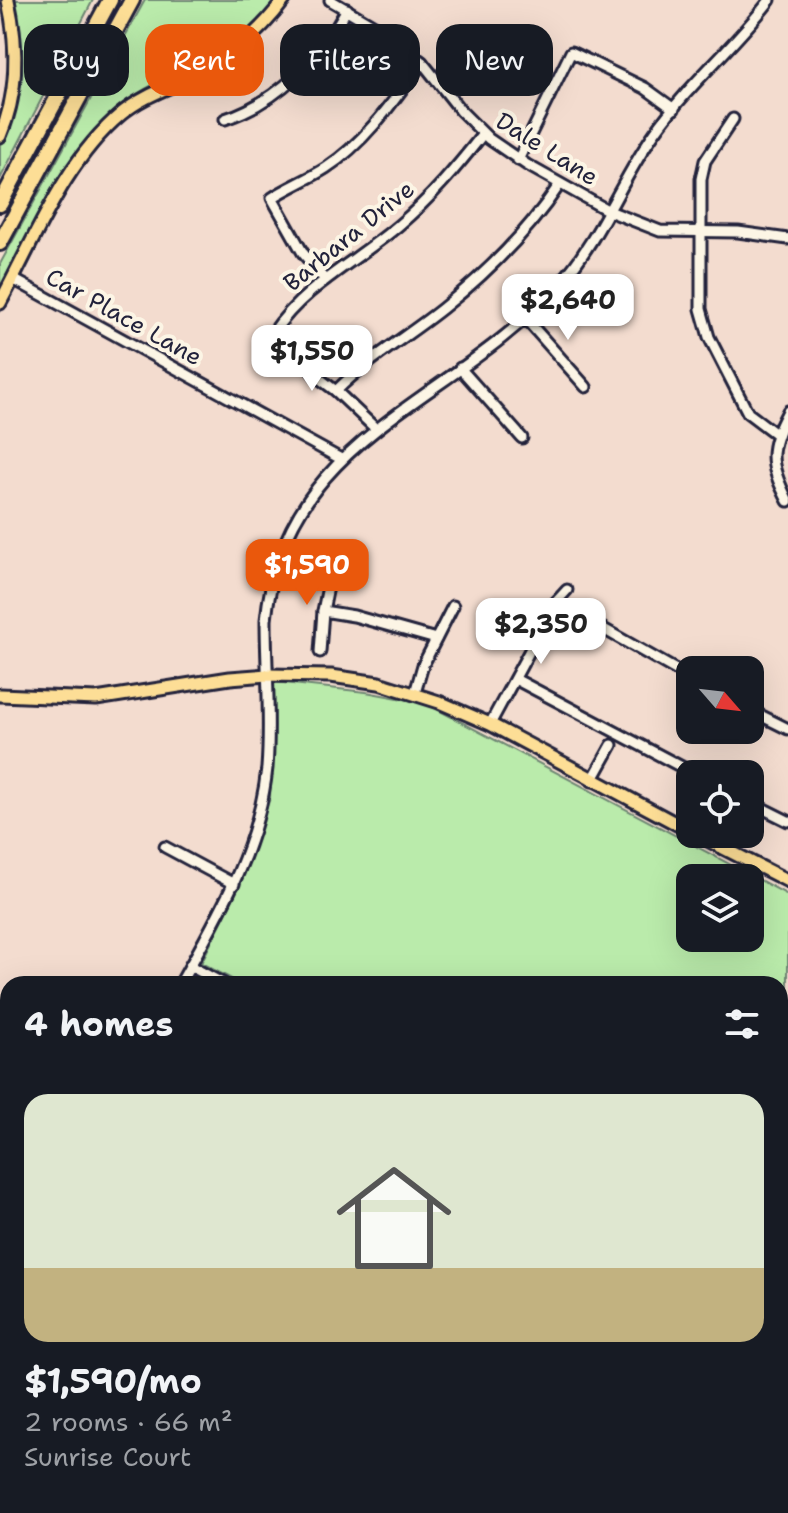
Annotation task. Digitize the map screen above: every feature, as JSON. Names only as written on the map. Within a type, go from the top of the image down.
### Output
[{"type":"highway","points":[[41,124],[51,92],[99,0]]},
{"type":"highway","points":[[0,204],[110,0]]},
{"type":"highway","points":[[0,243],[131,4]]},
{"type":"main road","points":[[0,136],[8,116],[16,66],[8,0]]},
{"type":"main road","points":[[0,303],[79,159],[109,125],[123,111],[140,101],[222,61],[249,40],[284,0]]},
{"type":"main road","points":[[0,695],[96,699],[267,675],[352,679],[415,693],[490,724],[676,824]]},
{"type":"main road","points":[[723,848],[788,881]]},
{"type":"street","name":"Dale Lane","points":[[330,0],[392,37],[422,62],[483,134],[518,160],[609,211],[660,231],[700,230],[787,236]]},
{"type":"street","points":[[184,976],[234,884],[253,835],[267,769],[268,596],[279,554],[306,500],[341,459],[376,429],[525,318],[563,280],[587,249],[635,163],[674,109],[770,0]]},
{"type":"street","points":[[225,119],[265,101],[292,79],[334,33],[347,9]]},
{"type":"street","points":[[518,160],[571,52],[645,88],[674,109]]},
{"type":"street","points":[[325,280],[303,253],[272,198],[329,166],[390,107],[422,62]]},
{"type":"street","points":[[733,119],[705,161],[701,179],[701,309],[709,337],[748,413],[776,434]]},
{"type":"street","name":"Barbara Drive","points":[[336,391],[316,376],[295,351],[273,333],[285,315],[325,280],[398,226],[429,198],[483,134]]},
{"type":"street","points":[[376,429],[336,391],[492,266],[536,220],[560,184]]},
{"type":"street","name":"Car Place Lane","points":[[13,279],[341,459]]},
{"type":"street","points":[[525,318],[586,387]]},
{"type":"street","points":[[460,368],[522,438]]},
{"type":"street","points":[[788,411],[771,450],[772,466],[788,501]]},
{"type":"street","points":[[320,652],[323,611],[332,567]]},
{"type":"street","points":[[490,724],[556,602],[567,590]]},
{"type":"street","points":[[556,602],[676,670]]},
{"type":"street","points":[[415,693],[423,665],[453,606]]},
{"type":"street","points":[[323,611],[354,616],[436,639]]},
{"type":"street","points":[[515,679],[676,764]]},
{"type":"street","points":[[764,717],[788,729]]},
{"type":"street","points":[[592,781],[612,745]]},
{"type":"street","points":[[764,809],[788,821]]},
{"type":"street","points":[[165,847],[234,884]]},
{"type":"street","points":[[190,966],[209,976]]},
{"type":"green space","points":[[13,0],[93,0],[81,24],[24,24],[24,96],[43,96],[0,179],[0,147],[20,69],[20,41]]},
{"type":"green space","points":[[145,0],[276,0],[255,24],[145,24],[145,90],[111,113],[84,144],[0,295],[0,264],[92,96],[129,96],[129,29]]},
{"type":"green space","points":[[274,682],[366,692],[425,703],[676,836],[676,848],[699,848],[729,864],[676,864],[676,952],[764,952],[764,882],[788,895],[788,976],[226,976],[201,963],[239,887],[270,798]]}]
